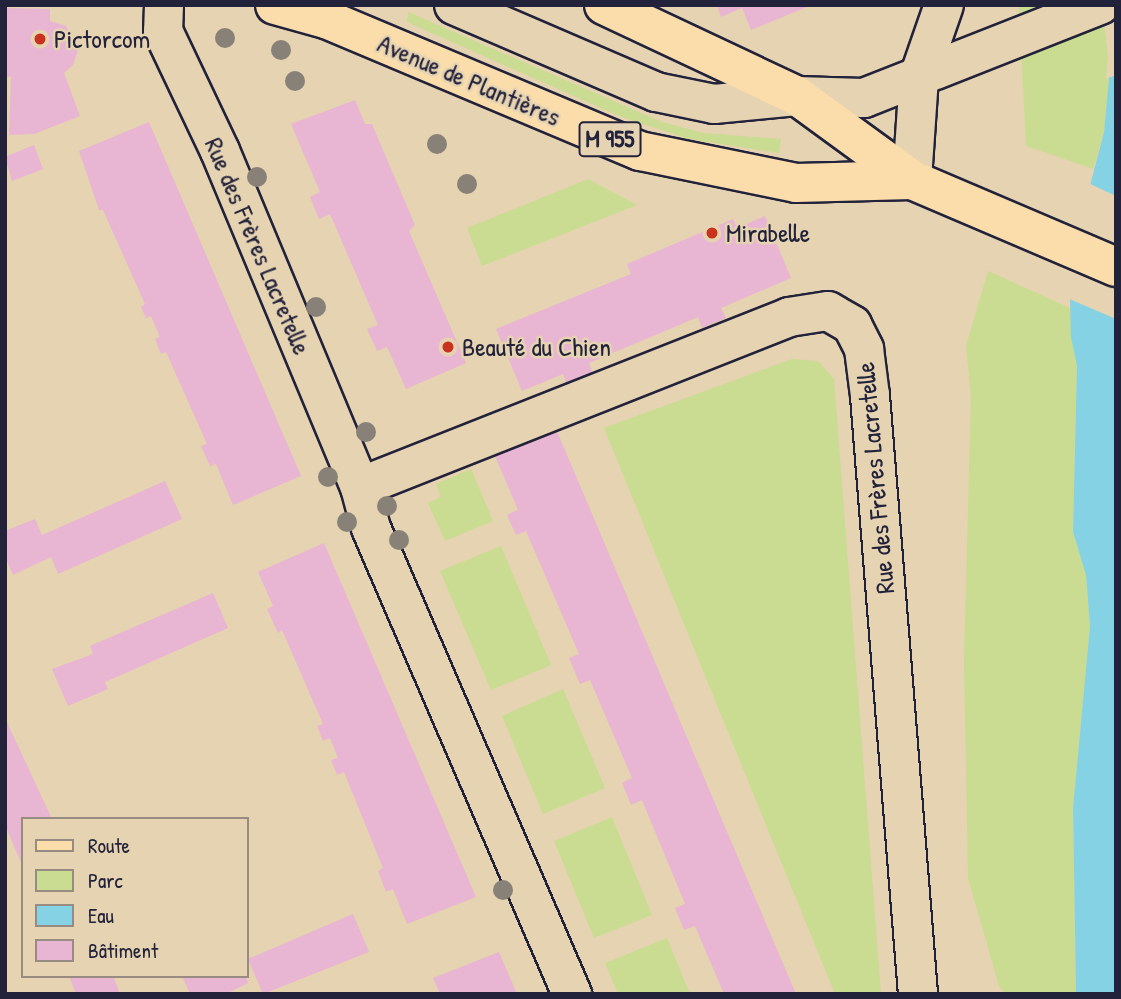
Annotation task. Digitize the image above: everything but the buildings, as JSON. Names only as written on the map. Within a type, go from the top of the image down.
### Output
[{"type":"main road","name":"Avenue de Plantières","points":[[275,5],[330,10],[640,151],[796,183],[912,180]]},
{"type":"main road","name":"Avenue de Plantières","points":[[604,5],[797,96],[912,180],[1116,267]]},
{"type":"street","name":"Rue des Frères Lacretelle","points":[[164,5],[160,24],[360,487],[371,528],[572,994]]},
{"type":"street","name":"Avenue de Plantières","points":[[454,5],[656,92],[714,104],[797,96],[864,98],[1100,5]]},
{"type":"street","points":[[912,180],[919,77],[944,5]]},
{"type":"street","name":"Rue des Frères Lacretelle","points":[[360,487],[789,317],[828,311],[852,325],[864,349],[870,396],[918,994]]},
{"type":"green space","points":[[1019,5],[1105,5],[1112,57],[1104,132],[1093,169],[1026,146]]},
{"type":"green space","points":[[408,12],[662,122],[704,133],[781,139],[779,153],[689,139],[619,116],[407,22]]},
{"type":"green space","points":[[588,179],[637,205],[482,266],[467,228]]},
{"type":"green space","points":[[988,271],[1070,308],[1077,366],[1073,532],[1086,575],[1090,626],[1073,808],[1076,994],[1005,994],[999,986],[968,878],[964,659],[971,396],[966,346]]},
{"type":"green space","points":[[792,359],[818,361],[834,379],[881,994],[835,994],[604,428]]},
{"type":"green space","points":[[471,469],[493,521],[445,541],[428,503],[441,497],[436,484]]},
{"type":"green space","points":[[501,546],[551,665],[491,690],[440,571]]},
{"type":"green space","points":[[563,689],[605,788],[543,814],[502,716]]},
{"type":"green space","points":[[612,817],[652,915],[594,938],[554,841]]},
{"type":"green space","points":[[667,938],[690,994],[618,994],[605,963]]},
{"type":"water","points":[[1116,5],[1116,994],[1076,994],[1073,808],[1090,626],[1086,575],[1073,532],[1077,366],[1071,337],[1069,266],[1104,132]]},
{"type":"pier","points":[[1102,5],[1116,5],[1116,75],[1106,79],[1108,57]]},
{"type":"pier","points":[[1086,182],[1116,196],[1116,319],[1067,298],[1066,265]]},
{"type":"place","name":"Pictorcom","points":[[40,39]]},
{"type":"place","name":"Mirabelle","points":[[712,233]]},
{"type":"place","name":"Beauté du Chien","points":[[448,347]]}]
